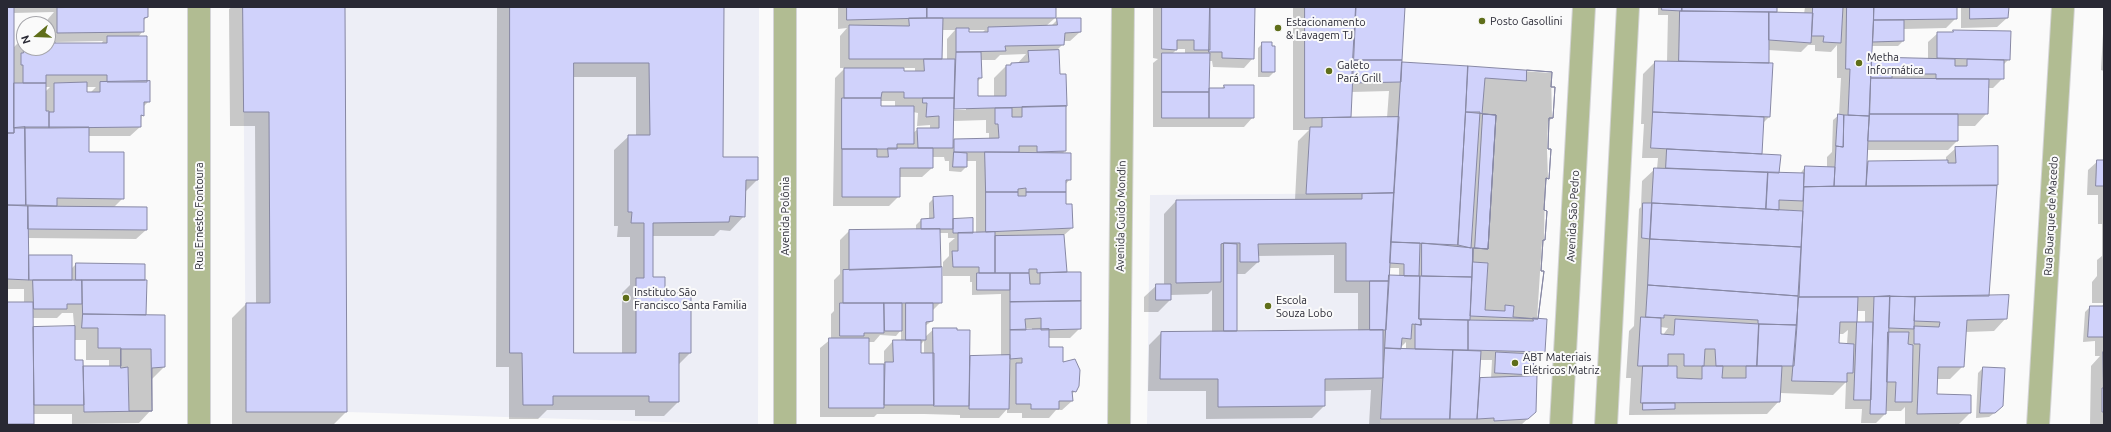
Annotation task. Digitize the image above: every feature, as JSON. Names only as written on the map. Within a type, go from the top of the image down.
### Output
[{"type":"street","name":"Rua Ernesto Fontoura","points":[[199,7],[199,425]]},
{"type":"street","name":"Avenida Polônia","points":[[785,7],[785,425]]},
{"type":"street","name":"Avenida Guido Mondin","points":[[1119,425],[1122,7]]},
{"type":"street","name":"Avenida São Pedro","points":[[1561,425],[1584,7]]},
{"type":"street","points":[[1606,425],[1628,7]]},
{"type":"street","name":"Rua Buarque de Macedo","points":[[2038,425],[2063,7]]},
{"type":"shaded area","points":[[243,7],[759,7],[758,425],[347,412],[246,412]]},
{"type":"shaded area","name":"Escola Souza Lobo","points":[[1394,193],[1380,425],[1147,425],[1150,195]]},
{"type":"building","points":[[7,7],[14,7],[14,133],[7,133]]},
{"type":"building","points":[[148,7],[148,17],[144,18],[144,32],[57,33],[57,8]]},
{"type":"building","points":[[243,7],[345,7],[347,412],[246,412],[246,303],[270,303],[269,112],[244,112]]},
{"type":"building","points":[[510,7],[724,7],[723,157],[758,157],[758,180],[746,180],[745,217],[730,216],[729,222],[653,223],[653,277],[665,277],[665,293],[691,293],[691,353],[679,353],[679,402],[649,402],[649,396],[553,396],[553,405],[523,405],[522,353],[510,353]],"holes":[[[574,63],[649,63],[650,135],[628,135],[628,212],[632,212],[631,223],[644,223],[644,278],[636,278],[636,353],[574,353]]]},
{"type":"building","points":[[847,7],[927,7],[927,18],[847,20]]},
{"type":"building","points":[[927,7],[1056,7],[1056,18],[927,18]]},
{"type":"building","points":[[1162,7],[1210,7],[1210,50],[1194,50],[1194,40],[1177,40],[1177,50],[1162,49]]},
{"type":"building","points":[[1210,7],[1255,7],[1254,59],[1222,58],[1222,52],[1209,52]]},
{"type":"building","name":"Galeto Pará Grill","points":[[1305,7],[1356,7],[1351,117],[1305,118]]},
{"type":"building","points":[[1356,7],[1405,7],[1402,60],[1353,60]]},
{"type":"building","points":[[1662,7],[1682,7],[1682,11],[1662,10]]},
{"type":"building","points":[[1682,7],[1777,7],[1777,12],[1682,11]]},
{"type":"building","points":[[1813,7],[1843,7],[1841,43],[1823,42],[1824,36],[1812,36]]},
{"type":"building","name":"Metha Informática","points":[[1847,7],[1874,7],[1869,116],[1848,115],[1850,69],[1846,69]]},
{"type":"building","points":[[1874,7],[1957,7],[1957,19],[1874,20]]},
{"type":"building","points":[[1970,7],[2009,7],[2008,18],[1970,19]]},
{"type":"building","points":[[1680,11],[1769,12],[1769,63],[1679,61]]},
{"type":"building","points":[[1769,12],[1813,13],[1811,43],[1769,40]]},
{"type":"building","points":[[909,18],[943,18],[942,59],[849,59],[849,25],[909,26]]},
{"type":"building","points":[[1057,18],[1081,18],[1081,32],[1065,33],[1064,45],[1005,46],[1006,51],[956,52],[956,28],[969,28],[969,32],[988,32],[988,27],[1057,25]]},
{"type":"building","points":[[1874,20],[1904,20],[1904,41],[1873,42]]},
{"type":"building","points":[[1953,30],[2011,31],[2010,60],[1937,58],[1937,32],[1953,32]]},
{"type":"building","points":[[107,36],[147,36],[147,82],[107,82],[107,75],[46,75],[46,83],[23,83],[23,65],[21,65],[21,56],[56,56],[56,43],[107,43]]},
{"type":"building","points":[[1262,42],[1272,42],[1272,46],[1275,46],[1275,72],[1262,72]]},
{"type":"building","points":[[1059,50],[1060,74],[1066,74],[1067,106],[954,109],[956,52],[981,52],[982,78],[978,78],[978,96],[1006,96],[1006,65],[1011,65],[1011,63],[1029,62],[1028,51]]},
{"type":"building","points":[[1162,53],[1210,53],[1209,92],[1162,92]]},
{"type":"building","points":[[1872,57],[1955,59],[1955,66],[1967,66],[1967,59],[2004,60],[2004,79],[1936,79],[1936,74],[1900,74],[1900,70],[1892,70],[1892,78],[1871,78]]},
{"type":"building","points":[[924,59],[955,59],[954,98],[904,98],[904,92],[882,92],[881,98],[844,98],[844,68],[904,68],[904,71],[924,71]]},
{"type":"building","points":[[1353,60],[1402,60],[1401,82],[1352,83]]},
{"type":"building","points":[[1655,61],[1773,63],[1770,117],[1653,112]]},
{"type":"building","points":[[1402,62],[1468,66],[1458,245],[1391,242]]},
{"type":"building","points":[[1468,66],[1552,72],[1551,87],[1555,87],[1553,118],[1549,118],[1548,149],[1551,149],[1549,179],[1546,178],[1544,210],[1547,211],[1541,271],[1544,271],[1538,319],[1470,316],[1473,248],[1488,249],[1496,115],[1466,112]]},
{"type":"building","points":[[1527,70],[1552,72],[1551,87],[1555,87],[1553,118],[1549,118],[1548,149],[1551,149],[1549,179],[1546,178],[1544,210],[1547,211],[1541,271],[1544,271],[1538,319],[1513,317],[1514,306],[1505,305],[1505,311],[1485,310],[1488,263],[1473,262],[1473,248],[1488,249],[1496,115],[1482,114],[1485,78],[1526,81]]},
{"type":"building","points":[[1871,78],[1989,79],[1988,114],[1870,114]]},
{"type":"building","points":[[150,81],[150,102],[144,102],[144,116],[141,115],[141,127],[49,128],[49,112],[54,112],[54,83],[87,82],[87,92],[100,92],[100,82]]},
{"type":"building","points":[[14,83],[46,83],[46,111],[49,111],[49,128],[14,128]]},
{"type":"building","points":[[1224,85],[1254,85],[1254,118],[1209,118],[1209,88],[1224,88]]},
{"type":"building","points":[[1162,92],[1209,92],[1209,118],[1162,118]]},
{"type":"building","points":[[842,98],[881,98],[881,106],[914,106],[914,144],[897,144],[897,149],[842,149]]},
{"type":"building","points":[[923,98],[954,98],[953,148],[918,148],[917,128],[939,128],[939,116],[926,117],[927,103],[923,103]]},
{"type":"building","points":[[1066,106],[1066,151],[1037,152],[1037,146],[1019,146],[1019,152],[954,152],[954,139],[999,138],[998,124],[995,124],[995,108],[1012,108],[1012,117],[1022,117],[1022,107]]},
{"type":"building","points":[[1466,112],[1480,112],[1471,248],[1458,245]]},
{"type":"building","points":[[1653,112],[1764,117],[1762,154],[1651,148]]},
{"type":"building","points":[[1483,114],[1496,115],[1488,249],[1475,248]]},
{"type":"building","points":[[1838,114],[1844,115],[1843,147],[1836,146]]},
{"type":"building","points":[[1870,114],[1958,114],[1958,141],[1868,141]]},
{"type":"building","points":[[1844,115],[1869,116],[1866,186],[1834,186],[1836,146],[1843,147]]},
{"type":"building","points":[[1399,117],[1394,193],[1306,194],[1310,127],[1322,127],[1322,118]]},
{"type":"building","points":[[25,127],[89,127],[89,152],[124,152],[124,199],[57,198],[57,206],[26,205]]},
{"type":"building","points":[[25,127],[26,205],[7,205],[7,133],[14,133],[14,128]]},
{"type":"building","points":[[1998,146],[1998,185],[1866,186],[1868,161],[1948,160],[1948,163],[1956,163],[1955,147]]},
{"type":"building","points":[[888,148],[933,148],[933,168],[900,168],[900,197],[842,197],[842,149],[877,149],[877,157],[888,157]]},
{"type":"building","points":[[1667,149],[1781,155],[1779,173],[1666,168]]},
{"type":"building","points":[[954,152],[967,153],[967,167],[953,167]]},
{"type":"building","points":[[985,152],[1071,153],[1071,180],[1066,180],[1066,192],[1026,192],[1026,188],[1018,189],[1018,192],[986,192]]},
{"type":"building","points":[[2097,160],[2104,160],[2104,186],[2096,186]]},
{"type":"building","points":[[1805,166],[1835,167],[1834,186],[1804,187]]},
{"type":"building","points":[[1654,168],[1768,172],[1766,209],[1652,203]]},
{"type":"building","points":[[1768,172],[1804,173],[1803,201],[1779,200],[1779,210],[1766,209]]},
{"type":"building","points":[[1997,186],[1989,296],[1799,297],[1804,187]]},
{"type":"building","points":[[986,192],[1018,192],[1018,196],[1026,196],[1026,192],[1066,192],[1066,204],[1072,204],[1073,228],[986,232]]},
{"type":"building","points":[[1394,193],[1389,281],[1346,281],[1346,243],[1258,244],[1259,262],[1240,262],[1240,243],[1224,243],[1221,244],[1221,282],[1176,283],[1176,200],[1362,199],[1362,194]]},
{"type":"building","points":[[953,196],[953,229],[921,229],[921,219],[934,218],[933,197]]},
{"type":"building","points":[[1643,203],[1652,203],[1650,239],[1642,238]]},
{"type":"building","points":[[1652,203],[1803,211],[1801,247],[1650,239]]},
{"type":"building","points":[[7,205],[28,206],[29,280],[7,279]]},
{"type":"building","points":[[28,206],[147,207],[147,230],[28,229]]},
{"type":"building","points":[[973,218],[973,233],[953,233],[953,219]]},
{"type":"building","points":[[940,229],[941,267],[849,270],[849,230]]},
{"type":"building","points":[[995,232],[995,273],[979,273],[979,267],[953,267],[952,251],[958,251],[958,233]]},
{"type":"building","points":[[1064,235],[1067,272],[1037,273],[1037,269],[1029,269],[1029,273],[995,273],[995,236]]},
{"type":"building","points":[[1650,239],[1801,247],[1798,296],[1648,285]]},
{"type":"building","points":[[1391,242],[1420,243],[1419,276],[1404,276],[1404,264],[1390,263]]},
{"type":"building","points":[[1224,243],[1237,244],[1237,331],[1224,331]]},
{"type":"building","points":[[1422,243],[1473,248],[1472,277],[1422,276]]},
{"type":"building","points":[[29,255],[72,255],[72,280],[29,280]]},
{"type":"building","points":[[76,263],[145,264],[145,280],[76,280]]},
{"type":"building","points":[[942,267],[942,303],[843,303],[843,270]]},
{"type":"building","points":[[1081,272],[1081,301],[1010,302],[1010,273],[1029,273],[1030,284],[1040,284],[1040,273]]},
{"type":"building","points":[[977,273],[1010,273],[1010,290],[977,290]]},
{"type":"building","points":[[1389,275],[1420,276],[1419,319],[1421,319],[1421,325],[1412,324],[1411,339],[1402,338],[1401,349],[1385,348]]},
{"type":"building","points":[[1420,276],[1472,277],[1470,320],[1419,319]]},
{"type":"building","points":[[33,280],[82,280],[82,304],[67,304],[67,309],[34,309]]},
{"type":"building","points":[[82,280],[147,280],[146,315],[83,314]]},
{"type":"building","points":[[1370,281],[1389,281],[1386,330],[1370,330]]},
{"type":"building","points":[[1156,284],[1171,284],[1171,300],[1156,300]]},
{"type":"building","points":[[1648,285],[1798,296],[1797,325],[1759,324],[1758,320],[1664,315],[1664,318],[1646,317]]},
{"type":"building","points":[[2009,295],[2007,319],[1967,320],[1964,367],[1938,367],[1937,394],[1971,395],[1971,413],[1917,414],[1920,344],[1914,344],[1914,326],[1939,327],[1940,322],[1914,321],[1915,297]]},
{"type":"building","points":[[1890,296],[1915,297],[1914,329],[1889,328]]},
{"type":"building","points":[[1890,296],[1886,414],[1870,414],[1874,297]]},
{"type":"building","points":[[1799,297],[1858,297],[1857,322],[1840,322],[1839,343],[1854,344],[1853,373],[1847,373],[1847,382],[1792,381]]},
{"type":"building","points":[[1081,301],[1081,329],[1041,330],[1041,318],[1025,319],[1026,330],[1010,330],[1010,302]]},
{"type":"building","points":[[7,302],[33,302],[34,424],[7,424]]},
{"type":"building","points":[[840,303],[884,303],[884,333],[864,333],[864,336],[840,336]]},
{"type":"building","points":[[884,303],[902,303],[902,331],[885,331]]},
{"type":"building","points":[[906,303],[933,303],[933,321],[926,322],[926,340],[906,340]]},
{"type":"building","points":[[2090,306],[2104,306],[2104,337],[2088,337]]},
{"type":"building","points":[[83,314],[165,315],[165,367],[152,368],[152,411],[84,412],[83,366],[121,366],[121,348],[98,348],[98,328],[82,328]]},
{"type":"building","points":[[1641,317],[1661,318],[1661,334],[1674,335],[1675,319],[1759,324],[1757,366],[1716,366],[1715,349],[1705,349],[1704,366],[1684,366],[1684,354],[1668,354],[1668,366],[1638,366]]},
{"type":"building","points":[[1533,318],[1547,319],[1545,352],[1468,350],[1468,320],[1533,321]]},
{"type":"building","points":[[1421,319],[1468,320],[1468,350],[1415,349],[1415,324],[1421,325]]},
{"type":"building","points":[[1857,322],[1873,322],[1871,400],[1854,400]]},
{"type":"building","points":[[1759,324],[1797,325],[1794,366],[1757,366]]},
{"type":"building","points":[[75,326],[75,360],[83,360],[84,405],[34,405],[33,327]]},
{"type":"building","points":[[933,328],[957,328],[957,330],[970,330],[969,406],[934,406]]},
{"type":"building","points":[[1049,329],[1049,347],[1063,347],[1063,362],[1075,359],[1080,370],[1079,386],[1076,392],[1072,391],[1073,401],[1059,401],[1059,409],[1031,409],[1031,404],[1016,404],[1016,363],[1022,363],[1022,358],[1010,359],[1010,330]]},
{"type":"building","points":[[1383,330],[1383,378],[1325,379],[1325,406],[1218,407],[1218,379],[1160,379],[1161,332]]},
{"type":"building","points":[[1888,332],[1909,332],[1908,344],[1913,345],[1912,402],[1895,402],[1896,382],[1887,382]]},
{"type":"building","points":[[829,338],[869,338],[869,364],[884,364],[884,408],[829,408]]},
{"type":"building","points":[[893,340],[921,340],[921,353],[934,353],[934,405],[884,405],[885,362],[893,362]]},
{"type":"building","points":[[1385,348],[1453,350],[1450,419],[1381,419]]},
{"type":"building","points":[[121,349],[151,349],[152,411],[129,411],[128,367],[121,368]]},
{"type":"building","points":[[1453,350],[1481,351],[1477,419],[1450,419]]},
{"type":"building","name":"ABT Materiais Elétricos Matriz","points":[[1496,352],[1534,354],[1533,375],[1495,373]]},
{"type":"building","points":[[2103,352],[2104,412],[2102,412],[2103,388]]},
{"type":"building","points":[[1010,355],[1009,409],[969,409],[970,356]]},
{"type":"building","points":[[1643,366],[1677,366],[1677,378],[1702,379],[1702,366],[1723,366],[1722,378],[1746,378],[1746,366],[1782,366],[1780,402],[1641,403]]},
{"type":"building","points":[[1983,367],[2005,368],[2003,406],[1995,413],[1980,413]]},
{"type":"building","points":[[1537,376],[1536,412],[1528,419],[1494,421],[1494,418],[1477,419],[1480,378]]},
{"type":"building","points":[[1643,403],[1675,403],[1675,409],[1643,410]]},
{"type":"place","name":"Posto Gasollini","points":[[1482,21]]},
{"type":"place","name":"Estacionamento & Lavagem TJ","points":[[1278,28]]},
{"type":"place","name":"Metha Informática","points":[[1859,63]]},
{"type":"place","name":"Galeto Pará Grill","points":[[1329,71]]},
{"type":"place","name":"Instituto São Francisco Santa Familia","points":[[626,298]]},
{"type":"place","name":"Escola Souza Lobo","points":[[1268,306]]},
{"type":"place","name":"ABT Materiais Elétricos Matriz","points":[[1515,363]]}]
